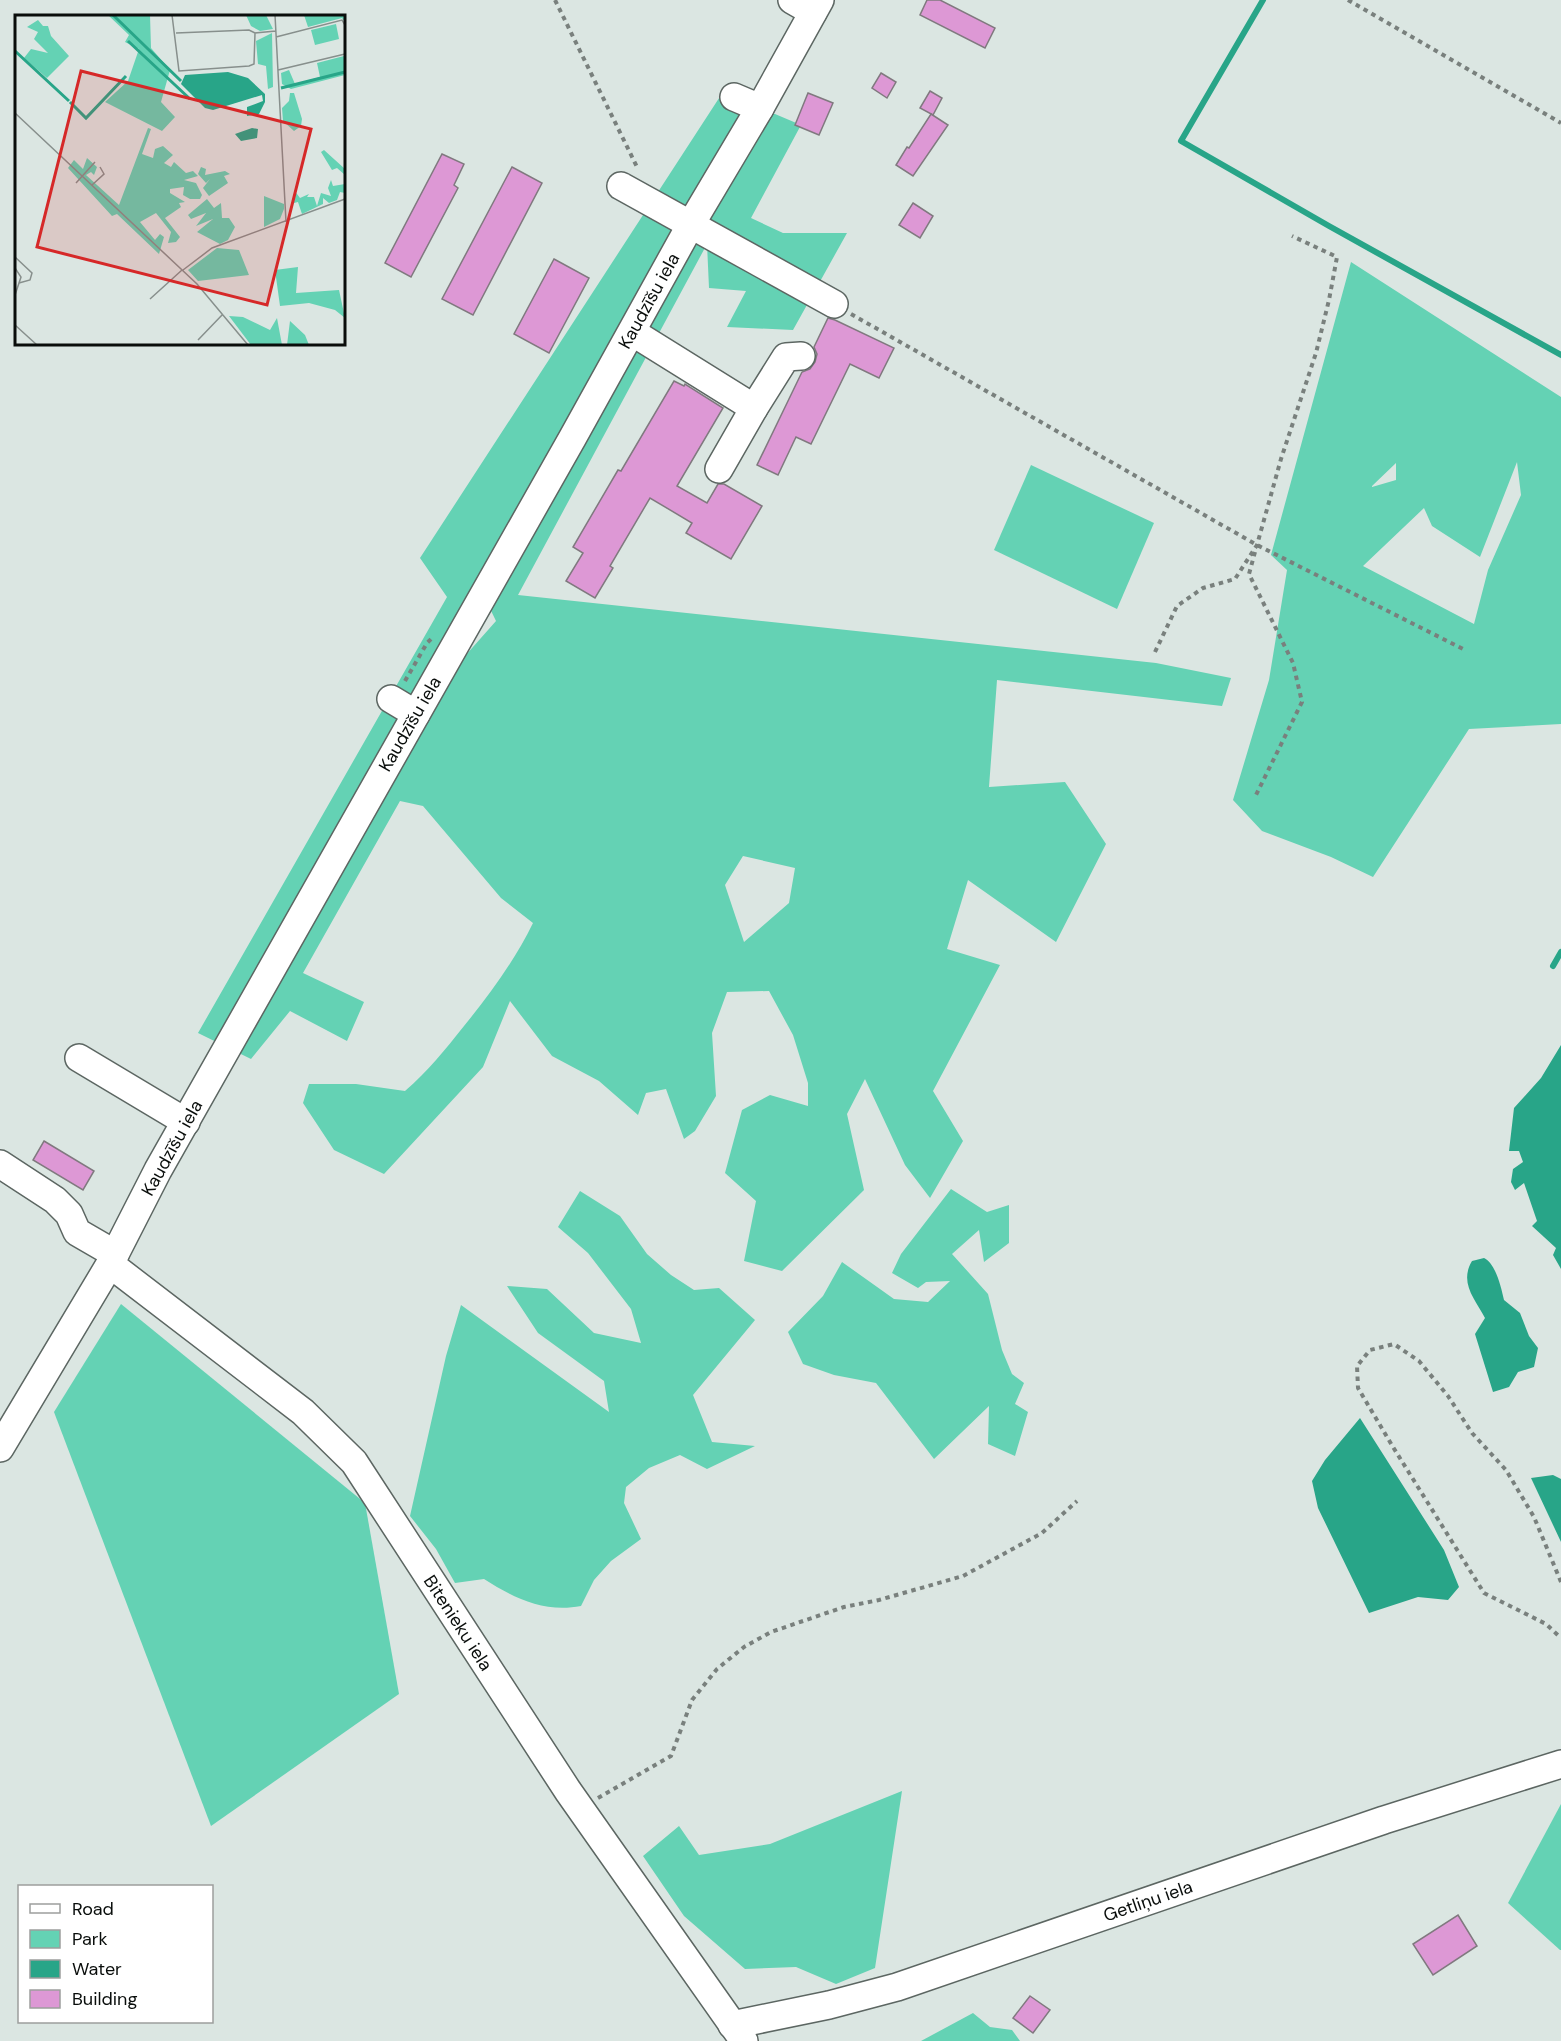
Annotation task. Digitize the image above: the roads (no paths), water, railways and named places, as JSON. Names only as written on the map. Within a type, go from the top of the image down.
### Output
[{"type":"street","name":"Kaudzīšu iela","points":[[0,1448],[112,1259],[186,1122],[691,224],[760,108],[808,4]]},
{"type":"street","points":[[734,97],[760,108]]},
{"type":"street","points":[[621,186],[834,304]]},
{"type":"street","points":[[632,332],[754,408]]},
{"type":"street","points":[[719,469],[786,357],[801,356]]},
{"type":"street","points":[[391,699],[417,714]]},
{"type":"street","points":[[79,1059],[186,1122]]},
{"type":"street","name":"Bitenieku iela","points":[[0,1164],[55,1200],[69,1214],[78,1232],[303,1412],[354,1462],[579,1808],[738,2033]]},
{"type":"street","name":"Getliņu iela","points":[[738,2033],[897,1987],[1384,1820],[1561,1764]]},
{"type":"water","points":[[1561,1045],[1561,1269],[1553,1255],[1556,1248],[1532,1226],[1537,1221],[1524,1183],[1515,1190],[1511,1182],[1513,1169],[1523,1162],[1519,1151],[1509,1151],[1514,1108],[1541,1078]]},
{"type":"water","points":[[1484,1258],[1495,1270],[1504,1300],[1520,1313],[1529,1336],[1538,1348],[1534,1367],[1518,1372],[1509,1387],[1493,1392],[1475,1334],[1485,1318],[1470,1291],[1467,1277],[1472,1261]]},
{"type":"water","points":[[1360,1418],[1444,1550],[1459,1587],[1448,1600],[1418,1597],[1369,1613],[1318,1508],[1312,1481],[1325,1460]]},
{"type":"water","points":[[1553,1475],[1561,1479],[1561,1542],[1531,1478]]},
{"type":"waterway","points":[[1263,0],[1181,141],[1561,355]]},
{"type":"waterway","points":[[1553,966],[1561,952]]}]
